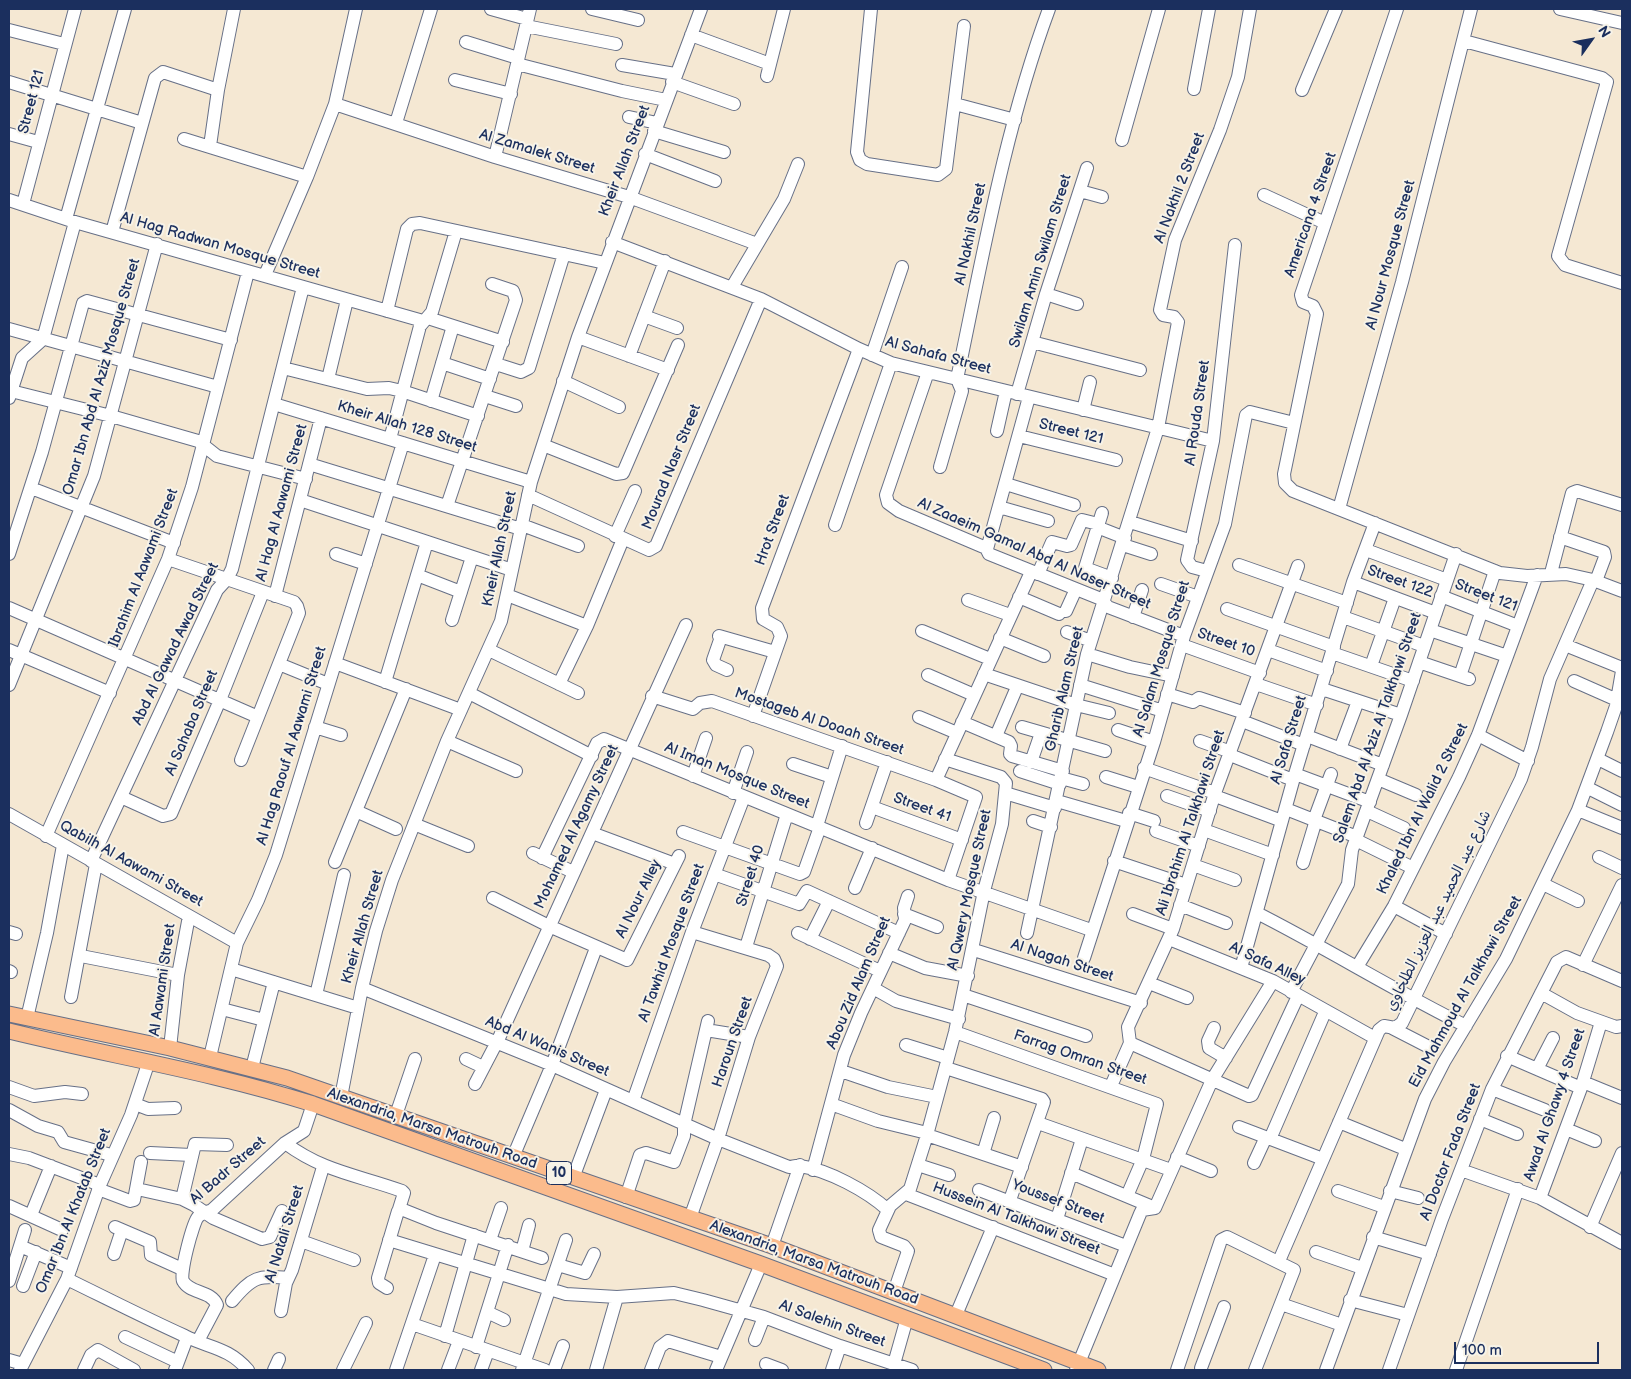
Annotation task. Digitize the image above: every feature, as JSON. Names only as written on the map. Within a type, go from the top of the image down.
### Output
[{"type":"main road","name":"Alexandria, Marsa Matrouh Road","points":[[9,1014],[210,1057],[252,1068],[341,1097],[772,1246],[956,1315],[1078,1366],[1098,1370]]},
{"type":"main road","name":"Alexandria, Marsa Matrouh Road","points":[[9,1031],[249,1084],[313,1104],[761,1264],[1044,1370]]},
{"type":"street","name":"Street 121","points":[[23,204],[74,9]]},
{"type":"street","points":[[125,9],[97,109],[43,339],[24,354],[11,388],[203,444],[217,456],[306,479]]},
{"type":"street","points":[[210,146],[218,90],[234,9]]},
{"type":"street","points":[[265,275],[335,104],[353,9]]},
{"type":"street","points":[[396,123],[431,9]]},
{"type":"street","points":[[491,9],[616,44]]},
{"type":"street","points":[[592,9],[638,20]]},
{"type":"street","name":"Kheir Allah Street","points":[[341,1097],[362,988],[376,931],[392,880],[447,741],[501,621],[531,482],[543,445],[604,263],[701,9]]},
{"type":"street","points":[[691,35],[769,70],[784,9]]},
{"type":"street","points":[[871,9],[857,152],[860,160],[867,164],[941,174],[947,166],[964,26]]},
{"type":"street","name":"Al Nakhil Street","points":[[940,467],[962,391],[957,379],[1003,162],[1049,9]]},
{"type":"street","points":[[1122,140],[1159,9]]},
{"type":"street","points":[[1194,89],[1209,9]]},
{"type":"street","name":"Al Nakhil 2 Street","points":[[1158,428],[1178,322],[1174,317],[1163,315],[1160,310],[1175,240],[1220,130],[1238,77],[1250,9]]},
{"type":"street","points":[[1302,90],[1336,9]]},
{"type":"street","name":"Americana 4 Street","points":[[1339,509],[1288,487],[1284,474],[1317,314],[1313,306],[1303,302],[1302,295],[1397,9]]},
{"type":"street","name":"Al Nour Mosque Street","points":[[1339,509],[1402,282],[1471,9]]},
{"type":"street","points":[[1560,9],[1622,23]]},
{"type":"street","points":[[495,157],[528,18]]},
{"type":"street","points":[[9,30],[64,44]]},
{"type":"street","points":[[1464,41],[1602,78],[1606,82],[1558,256],[1565,265],[1622,283]]},
{"type":"street","points":[[466,42],[518,61],[622,91],[666,100]]},
{"type":"street","points":[[622,65],[674,78],[734,104]]},
{"type":"street","points":[[112,232],[153,83],[158,74],[169,74],[218,90]]},
{"type":"street","points":[[455,80],[511,94]]},
{"type":"street","points":[[9,82],[142,123]]},
{"type":"street","name":"Al Zamalek Street","points":[[335,104],[495,157],[628,197],[757,244]]},
{"type":"street","points":[[955,104],[1015,120]]},
{"type":"street","points":[[629,116],[724,152]]},
{"type":"street","points":[[9,134],[38,142]]},
{"type":"street","points":[[184,139],[307,176]]},
{"type":"street","points":[[645,154],[715,181]]},
{"type":"street","points":[[732,287],[784,199],[798,164]]},
{"type":"street","name":"Swilam Amin Swilam Street","points":[[1017,394],[1046,294],[1087,168]]},
{"type":"street","points":[[1080,191],[1102,197]]},
{"type":"street","points":[[1264,195],[1325,223]]},
{"type":"street","name":"Al Hag Radwan Mosque Street","points":[[9,200],[70,220],[248,272],[265,275],[387,311],[453,326],[503,342]]},
{"type":"street","points":[[387,311],[409,226],[416,223],[604,263]]},
{"type":"street","points":[[390,439],[402,392],[425,319],[432,312],[456,231]]},
{"type":"street","name":"Al Sahafa Street","points":[[612,242],[761,299],[858,350],[890,363],[1213,441]]},
{"type":"street","name":"Omar Ibn Abd Al Aziz Mosque Street","points":[[9,685],[94,476],[157,244]]},
{"type":"street","name":"Al Rouda Street","points":[[1207,571],[1192,567],[1188,562],[1213,441],[1235,245]]},
{"type":"street","points":[[496,364],[521,372],[529,368],[564,254]]},
{"type":"street","points":[[629,356],[665,261]]},
{"type":"street","points":[[872,355],[902,267]]},
{"type":"street","name":"Ibrahim Al Aawami Street","points":[[46,836],[125,659],[174,543],[192,488],[248,272]]},
{"type":"street","points":[[447,506],[496,364],[516,295],[511,290],[492,284]]},
{"type":"street","name":"Abd Al Gawad Awad Street","points":[[71,997],[80,956],[93,863],[121,797],[217,590],[227,579],[232,569],[304,287]]},
{"type":"street","points":[[1046,294],[1077,304]]},
{"type":"street","name":"Mourad Nasr Street","points":[[528,495],[649,550],[658,543],[683,479],[761,299]]},
{"type":"street","points":[[328,380],[347,300]]},
{"type":"street","points":[[9,554],[31,488],[70,347],[85,301],[231,340]]},
{"type":"street","points":[[644,316],[677,328]]},
{"type":"street","points":[[431,401],[453,326]]},
{"type":"street","points":[[9,329],[218,387]]},
{"type":"street","points":[[578,338],[668,370]]},
{"type":"street","points":[[1032,342],[1140,370]]},
{"type":"street","points":[[543,445],[616,474],[623,473],[678,345]]},
{"type":"street","name":"Hrot Street","points":[[753,716],[781,633],[777,627],[763,619],[762,608],[858,350]]},
{"type":"street","points":[[442,363],[490,379]]},
{"type":"street","points":[[835,525],[890,363]]},
{"type":"street","points":[[283,368],[367,389],[389,388],[478,416]]},
{"type":"street","name":"Al Zaaeim Gamal Abd Al Naser Street","points":[[928,372],[886,495],[888,503],[899,511],[987,549],[989,554],[1076,589],[1104,602],[1108,608],[1133,617],[1183,641]]},
{"type":"street","points":[[564,381],[619,406]]},
{"type":"street","points":[[1083,410],[1090,382]]},
{"type":"street","points":[[997,431],[1017,394]]},
{"type":"street","points":[[987,549],[1019,436],[1017,394]]},
{"type":"street","points":[[484,396],[516,406]]},
{"type":"street","name":"Kheir Allah 128 Street","points":[[274,404],[531,482]]},
{"type":"street","name":"Al Salam Mosque Street","points":[[1084,958],[1128,817],[1154,742],[1183,641],[1225,524],[1246,415],[1250,412],[1294,423]]},
{"type":"street","name":"Al Hag Al Aawami Street","points":[[269,594],[300,500],[321,418]]},
{"type":"street","name":"Gharib Alam Street","points":[[1027,933],[1052,826],[1089,647],[1130,522],[1158,428]]},
{"type":"street","name":"Street 121","points":[[1019,436],[1116,460]]},
{"type":"street","name":"Al Hag Raouf Al Aawami Street","points":[[210,1057],[237,943],[258,900],[276,855],[404,443]]},
{"type":"street","points":[[309,464],[521,527],[578,546]]},
{"type":"street","points":[[1006,484],[1074,505]]},
{"type":"street","points":[[31,488],[174,543]]},
{"type":"street","points":[[559,684],[587,626],[635,491]]},
{"type":"street","points":[[1551,573],[1570,496],[1573,491],[1622,505]]},
{"type":"street","points":[[300,500],[512,570]]},
{"type":"street","points":[[999,507],[1048,521]]},
{"type":"street","points":[[1339,509],[1495,571],[1527,576],[1551,573],[1594,580],[1622,591]]},
{"type":"street","points":[[936,780],[1019,597],[1052,542],[1071,545],[1082,520],[1099,522],[1124,541],[1151,554]]},
{"type":"street","points":[[1099,522],[1085,568],[1112,578]]},
{"type":"street","points":[[1130,522],[1192,540]]},
{"type":"street","name":"Al Safa Street","points":[[1241,968],[1258,914],[1294,777],[1353,582],[1375,523]]},
{"type":"street","name":"شارع عبد الحميد عبد العزيز الطلخاوي","points":[[1375,1038],[1382,1026],[1392,1028],[1398,1027],[1402,1023],[1499,827],[1528,761],[1545,691],[1605,557],[1604,552],[1560,537]]},
{"type":"street","points":[[386,682],[427,542]]},
{"type":"street","name":"Street 121","points":[[1366,550],[1447,580]]},
{"type":"street","points":[[336,554],[366,564]]},
{"type":"street","name":"Salem Abd Al Aziz Al Talkhawi Street","points":[[1212,1080],[1244,1095],[1252,1095],[1317,944],[1348,884],[1350,863],[1357,838],[1402,714],[1456,554]]},
{"type":"street","points":[[452,620],[472,557]]},
{"type":"street","points":[[168,559],[296,604],[299,613],[241,760]]},
{"type":"street","points":[[1238,565],[1347,603]]},
{"type":"street","name":"Ali Ibrahim Al Talkhawi Street","points":[[1111,1086],[1130,1043],[1128,1027],[1171,934],[1215,795],[1298,566]]},
{"type":"street","points":[[1419,662],[1465,678],[1470,644],[1495,571]]},
{"type":"street","name":"Khaled Ibn Al Walid 2 Street","points":[[1357,968],[1394,906],[1459,777],[1478,735],[1537,574]]},
{"type":"street","points":[[417,576],[461,592]]},
{"type":"street","name":"Street 122","points":[[1353,582],[1436,613]]},
{"type":"street","points":[[1161,584],[1198,598]]},
{"type":"street","points":[[1019,597],[1062,612],[1076,589]]},
{"type":"street","points":[[1133,617],[1142,590]]},
{"type":"street","name":"Al Sahaba Street","points":[[121,797],[163,816],[169,816],[269,594]]},
{"type":"street","points":[[507,595],[587,626]]},
{"type":"street","name":"Street 121","points":[[1441,596],[1518,626]]},
{"type":"street","points":[[1371,666],[1395,598]]},
{"type":"street","points":[[968,600],[1010,616]]},
{"type":"street","points":[[9,608],[258,717]]},
{"type":"street","points":[[1227,609],[1413,681]]},
{"type":"street","points":[[1343,617],[1424,646]]},
{"type":"street","name":"Mohamed Al Agamy Street","points":[[475,1084],[630,751],[652,696],[686,625]]},
{"type":"street","points":[[1430,630],[1507,656]]},
{"type":"street","points":[[922,631],[990,659]]},
{"type":"street","points":[[1067,632],[1089,647],[1130,667],[1173,676]]},
{"type":"street","points":[[727,670],[716,665],[713,660],[720,637],[775,652]]},
{"type":"street","points":[[1000,638],[1044,656]]},
{"type":"street","name":"Street 10","points":[[1183,641],[1317,705]]},
{"type":"street","points":[[1565,644],[1622,670]]},
{"type":"street","points":[[9,650],[110,693]]},
{"type":"street","points":[[489,650],[578,693]]},
{"type":"street","points":[[1268,650],[1327,671]]},
{"type":"street","points":[[335,663],[461,710]]},
{"type":"street","points":[[279,664],[328,684]]},
{"type":"street","name":"Eid Mahmoud Al Talkhawi Street","points":[[1326,1370],[1390,1190],[1434,1080],[1506,959],[1588,788],[1619,693],[1622,670]]},
{"type":"street","points":[[984,674],[1017,687],[1109,713]]},
{"type":"street","points":[[928,675],[974,694]]},
{"type":"street","points":[[1574,681],[1619,693]]},
{"type":"street","points":[[1080,685],[1163,710]]},
{"type":"street","points":[[996,736],[1017,687]]},
{"type":"street","points":[[335,862],[406,689]]},
{"type":"street","points":[[1322,689],[1402,714]]},
{"type":"street","points":[[469,693],[592,756]]},
{"type":"street","points":[[1167,694],[1193,702],[1199,698],[1243,717],[1306,740],[1340,749],[1383,765]]},
{"type":"street","name":"Mostageb Al Doaah Street","points":[[652,696],[693,709],[700,703],[712,701],[887,762],[976,797],[962,840]]},
{"type":"street","points":[[1340,749],[1358,701]]},
{"type":"street","points":[[919,717],[996,736],[1011,743],[1010,752],[1012,756],[1031,762],[1061,778]]},
{"type":"street","points":[[1022,726],[1068,742],[1105,751]]},
{"type":"street","points":[[315,727],[341,735]]},
{"type":"street","points":[[1118,730],[1154,742]]},
{"type":"street","points":[[1031,762],[1041,733]]},
{"type":"street","name":"Al Iman Mosque Street","points":[[573,872],[538,856],[592,756],[597,743],[606,734],[630,751],[948,880],[1092,930]]},
{"type":"street","points":[[1478,735],[1528,761]]},
{"type":"street","points":[[693,776],[706,738]]},
{"type":"street","points":[[447,741],[516,771]]},
{"type":"street","points":[[1200,741],[1294,777],[1326,786],[1404,828]]},
{"type":"street","points":[[683,832],[798,874],[803,873],[842,746]]},
{"type":"street","points":[[738,795],[747,752]]},
{"type":"street","name":"Al Qwery Mosque Street","points":[[894,1292],[908,1251],[904,1246],[879,1235],[879,1230],[894,1201],[906,1194],[910,1189],[918,1165],[956,1032],[974,950],[984,891],[1002,824],[1006,793],[1006,784],[1001,777],[945,759]]},
{"type":"street","points":[[1598,759],[1622,770]]},
{"type":"street","name":"Street 41","points":[[866,823],[887,762]]},
{"type":"street","points":[[793,764],[832,777]]},
{"type":"street","points":[[1144,768],[1215,795],[1284,815],[1315,820],[1357,838],[1413,868]]},
{"type":"street","points":[[1020,771],[1083,784]]},
{"type":"street","points":[[1303,863],[1331,774]]},
{"type":"street","points":[[1106,777],[1138,787]]},
{"type":"street","points":[[1378,779],[1416,795]]},
{"type":"street","points":[[1588,788],[1622,805]]},
{"type":"street","points":[[1006,793],[1128,817],[1155,826],[1199,846]]},
{"type":"street","name":"Al Tawhid Mosque Street","points":[[633,1101],[724,847],[738,795]]},
{"type":"street","points":[[1168,796],[1210,811]]},
{"type":"street","name":"Street 41","points":[[872,807],[962,840]]},
{"type":"street","points":[[1578,810],[1622,828]]},
{"type":"street","points":[[356,811],[396,829]]},
{"type":"street","name":"Qabilh Al Aawami Street","points":[[9,814],[237,943]]},
{"type":"street","name":"Street 40","points":[[746,947],[787,814]]},
{"type":"street","points":[[1033,821],[1052,826]]},
{"type":"street","points":[[414,824],[468,846]]},
{"type":"street","points":[[1204,830],[1273,855]]},
{"type":"street","name":"Al Nour Alley","points":[[493,898],[596,948],[628,960],[677,860],[592,833]]},
{"type":"street","points":[[948,880],[962,840]]},
{"type":"street","points":[[27,1018],[45,942],[63,845]]},
{"type":"street","points":[[855,888],[872,848]]},
{"type":"street","points":[[1599,857],[1622,868]]},
{"type":"street","points":[[1114,861],[1186,885]]},
{"type":"street","points":[[1193,865],[1235,880]]},
{"type":"street","points":[[714,874],[799,904],[805,892],[808,891],[899,933]]},
{"type":"street","points":[[316,995],[344,875]]},
{"type":"street","points":[[1543,884],[1578,901]]},
{"type":"street","points":[[1622,885],[1583,965],[1622,981]]},
{"type":"street","name":"Abou Zid Alam Street","points":[[813,1170],[844,1055],[880,971],[905,920],[904,908],[908,896]]},
{"type":"street","points":[[810,939],[829,901]]},
{"type":"street","points":[[1180,905],[1226,923]]},
{"type":"street","points":[[1394,906],[1446,934]]},
{"type":"street","points":[[904,914],[937,927]]},
{"type":"street","name":"Al Safa Alley","points":[[1133,914],[1241,968],[1273,981],[1325,1012],[1375,1038]]},
{"type":"street","points":[[1258,914],[1317,944],[1413,1001],[1466,1026]]},
{"type":"street","name":"Al Aawami Street","points":[[170,1048],[178,975],[189,916]]},
{"type":"street","name":"Haroun Street","points":[[690,1218],[718,1139],[749,1037],[777,966],[771,957],[746,947],[692,932]]},
{"type":"street","points":[[798,933],[880,971]]},
{"type":"street","points":[[513,1157],[552,1065],[596,948]]},
{"type":"street","name":"Al Nagah Street","points":[[974,950],[1140,1003]]},
{"type":"street","points":[[889,953],[925,968],[968,976]]},
{"type":"street","points":[[80,956],[178,975]]},
{"type":"street","name":"Al Doctor Fada Street","points":[[1389,1370],[1480,1119],[1507,1056],[1557,962],[1564,957],[1583,965]]},
{"type":"street","points":[[231,969],[358,1008]]},
{"type":"street","points":[[1155,1208],[1212,1080],[1273,981]]},
{"type":"street","points":[[252,1068],[274,982]]},
{"type":"street","points":[[1149,983],[1187,998]]},
{"type":"street","name":"Abd Al Wanis Street","points":[[362,988],[552,1065],[718,1139],[788,1167],[800,1165],[863,1190],[888,1210]]},
{"type":"street","points":[[873,988],[896,1001],[958,1019]]},
{"type":"street","points":[[1540,993],[1577,1013],[1619,1028],[1622,1026]]},
{"type":"street","points":[[964,995],[1086,1036]]},
{"type":"street","points":[[222,1009],[264,1020]]},
{"type":"street","points":[[1254,1163],[1268,1138],[1325,1012]]},
{"type":"street","name":"Awad Al Ghawy 4 Street","points":[[1540,1198],[1582,1085],[1601,1022]]},
{"type":"street","points":[[626,1197],[640,1155],[646,1153],[673,1163],[684,1136],[684,1124],[707,1026],[749,1037]]},
{"type":"street","points":[[1214,1028],[1208,1041],[1209,1048],[1226,1058]]},
{"type":"street","points":[[1392,1028],[1427,1046]]},
{"type":"street","name":"Farrag Omran Street","points":[[956,1032],[1157,1104],[1143,1159],[1127,1196]]},
{"type":"street","points":[[1279,1261],[1375,1038]]},
{"type":"street","points":[[1537,1069],[1553,1038]]},
{"type":"street","points":[[1130,1043],[1212,1080]]},
{"type":"street","points":[[906,1045],[947,1063],[1042,1099],[1044,1106],[1010,1200]]},
{"type":"street","points":[[1507,1056],[1537,1069],[1622,1098]]},
{"type":"street","points":[[466,1059],[483,1067]]},
{"type":"street","points":[[396,1115],[415,1060]]},
{"type":"street","name":"Omar Ibn Al Khatab Street","points":[[22,1368],[69,1273],[111,1155],[121,1139],[149,1061]]},
{"type":"street","points":[[840,1071],[888,1087],[937,1097]]},
{"type":"street","points":[[9,1087],[34,1096],[65,1092],[82,1094]]},
{"type":"street","points":[[1492,1088],[1545,1110]]},
{"type":"street","points":[[573,1178],[606,1090]]},
{"type":"street","points":[[135,1104],[154,1109],[175,1108]]},
{"type":"street","name":"Al Badr Street","points":[[182,1269],[194,1224],[198,1217],[212,1210],[285,1143],[304,1131],[313,1104]]},
{"type":"street","points":[[831,1104],[878,1121],[927,1134],[1022,1167]]},
{"type":"street","points":[[9,1110],[38,1126],[58,1132],[64,1142],[111,1155]]},
{"type":"street","points":[[983,1154],[994,1118]]},
{"type":"street","points":[[1480,1119],[1517,1134]]},
{"type":"street","points":[[1339,1122],[1405,1150]]},
{"type":"street","points":[[1038,1123],[1171,1170]]},
{"type":"street","points":[[1239,1127],[1323,1159]]},
{"type":"street","points":[[1566,1129],[1595,1141]]},
{"type":"street","points":[[1057,1218],[1082,1138]]},
{"type":"street","points":[[182,1199],[193,1147],[197,1143],[226,1146]]},
{"type":"street","points":[[285,1143],[304,1157],[323,1167],[402,1191],[404,1194],[378,1278],[379,1283],[387,1288]]},
{"type":"street","points":[[1590,1227],[1622,1153]]},
{"type":"street","points":[[9,1154],[51,1166],[130,1201],[134,1200],[146,1157],[191,1154]]},
{"type":"street","points":[[1177,1157],[1211,1171]]},
{"type":"street","points":[[772,1246],[800,1165]]},
{"type":"street","points":[[918,1165],[949,1175]]},
{"type":"street","points":[[31,1215],[51,1166]]},
{"type":"street","name":"Al Natali Street","points":[[281,1311],[288,1278],[323,1167]]},
{"type":"street","points":[[1461,1170],[1540,1198],[1622,1243]]},
{"type":"street","points":[[1071,1174],[1155,1208]]},
{"type":"street","points":[[137,1189],[182,1199],[213,1218],[266,1239],[270,1237],[282,1211]]},
{"type":"street","points":[[1456,1370],[1518,1189]]},
{"type":"street","name":"Youssef Street","points":[[979,1190],[1010,1200],[1126,1246]]},
{"type":"street","points":[[1390,1190],[1418,1198]]},
{"type":"street","points":[[1338,1191],[1384,1207]]},
{"type":"street","name":"Hussein Al Talkhawi Street","points":[[906,1194],[1114,1275]]},
{"type":"street","points":[[9,1206],[62,1230]]},
{"type":"street","points":[[399,1209],[403,1208],[436,1223],[508,1245],[542,1258]]},
{"type":"street","points":[[490,1240],[501,1208]]},
{"type":"street","points":[[1078,1366],[1142,1210],[1155,1208]]},
{"type":"street","points":[[522,1251],[529,1225]]},
{"type":"street","points":[[956,1315],[993,1227]]},
{"type":"street","points":[[114,1254],[118,1229],[150,1242],[152,1247],[150,1252],[154,1257],[182,1269],[183,1281],[187,1286],[210,1296],[217,1305],[192,1339],[177,1366],[125,1337]]},
{"type":"street","points":[[9,1281],[25,1230]]},
{"type":"street","points":[[445,1336],[474,1235]]},
{"type":"street","points":[[1224,1307],[1203,1369],[1179,1365],[1221,1240],[1227,1237],[1294,1270],[1255,1370]]},
{"type":"street","points":[[1373,1237],[1430,1254]]},
{"type":"street","name":"Al Salehin Street","points":[[389,1240],[550,1290],[585,1296],[617,1297],[674,1293],[764,1317],[904,1368]]},
{"type":"street","points":[[524,1367],[566,1240]]},
{"type":"street","points":[[301,1241],[354,1260]]},
{"type":"street","points":[[481,1370],[487,1312],[508,1245]]},
{"type":"street","points":[[20,1246],[36,1252],[69,1273],[192,1339],[212,1345],[230,1354],[248,1370]]},
{"type":"street","points":[[23,1286],[36,1252]]},
{"type":"street","points":[[1316,1252],[1362,1268]]},
{"type":"street","points":[[558,1265],[585,1273],[594,1254]]},
{"type":"street","points":[[396,1370],[435,1255]]},
{"type":"street","points":[[716,1370],[761,1264]]},
{"type":"street","points":[[232,1301],[248,1282],[255,1278],[266,1276],[288,1278]]},
{"type":"street","points":[[596,1370],[617,1297]]},
{"type":"street","points":[[1350,1300],[1408,1315]]},
{"type":"street","points":[[1281,1304],[1342,1325]]},
{"type":"street","points":[[487,1312],[504,1320]]},
{"type":"street","points":[[755,1340],[764,1317]]},
{"type":"street","points":[[904,1368],[907,1318]]},
{"type":"street","points":[[343,1370],[366,1323]]},
{"type":"street","points":[[412,1324],[482,1349],[524,1367],[545,1370]]},
{"type":"street","points":[[448,1370],[459,1341]]},
{"type":"street","points":[[651,1370],[660,1347],[668,1341],[721,1358]]},
{"type":"street","points":[[554,1370],[564,1346]]},
{"type":"street","points":[[832,1370],[840,1346]]},
{"type":"street","points":[[84,1370],[94,1351],[102,1351],[134,1370]]},
{"type":"street","points":[[9,1360],[22,1368]]},
{"type":"street","points":[[766,1364],[782,1370]]}]
